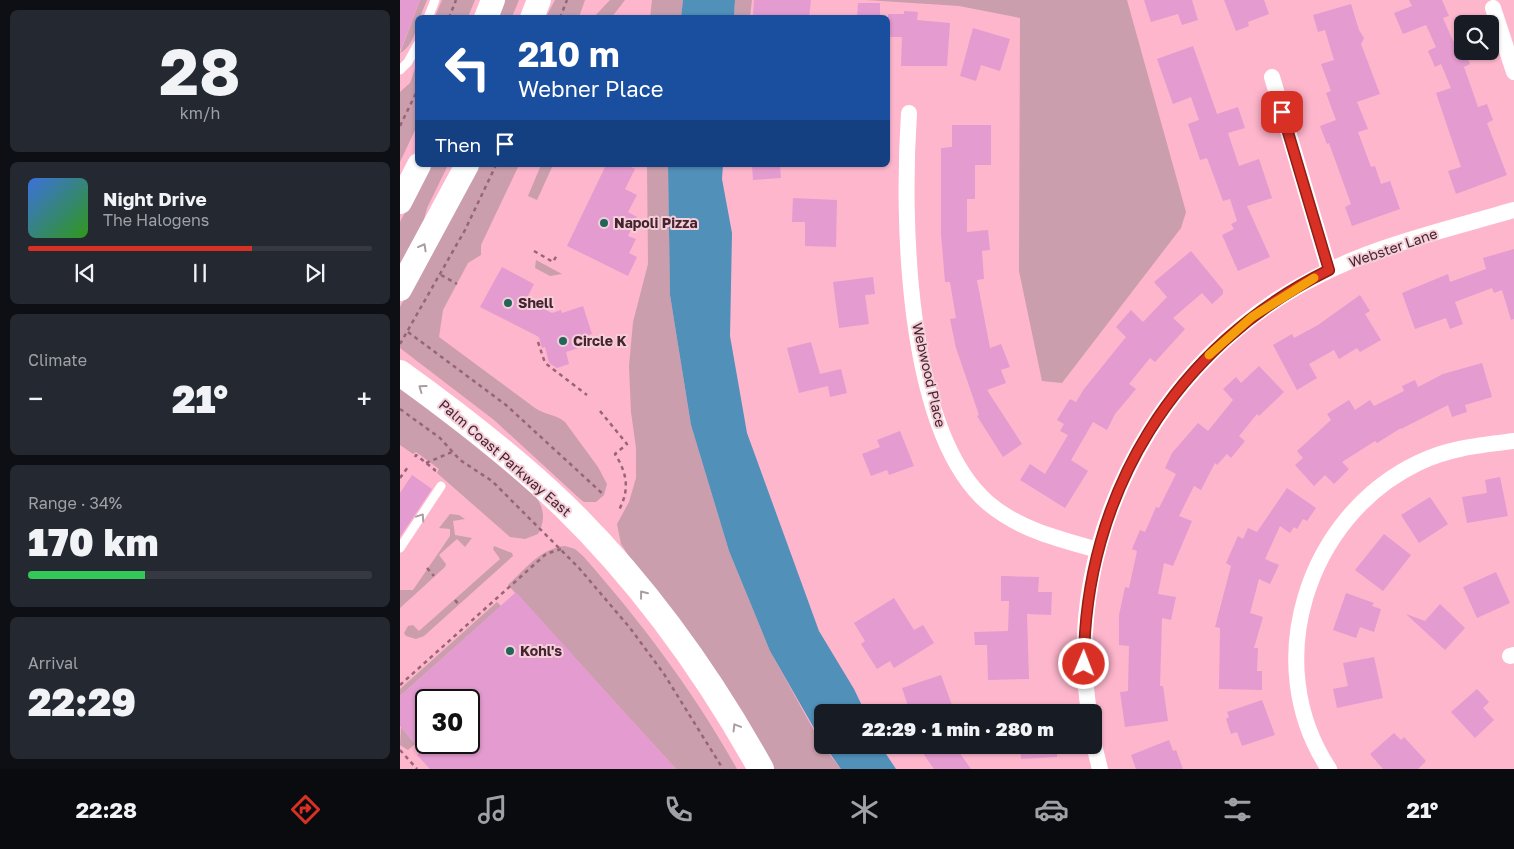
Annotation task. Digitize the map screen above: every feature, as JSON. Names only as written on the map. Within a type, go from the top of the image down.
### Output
[{"type":"main road","points":[[487,15],[492,0]]},
{"type":"main road","points":[[533,15],[539,0]]},
{"type":"main road","points":[[400,202],[418,167]]},
{"type":"main road","points":[[400,289],[466,167]]},
{"type":"main road","name":"Palm Coast Parkway East","points":[[400,373],[464,420],[521,467],[568,511],[619,565],[688,653],[761,769]]},
{"type":"street","points":[[1494,8],[1514,72]]},
{"type":"street","points":[[1272,77],[1329,270]]},
{"type":"street","name":"Webwood Place","points":[[909,112],[906,224],[912,292],[926,378],[947,445],[968,482],[999,512],[1030,530],[1098,550]]},
{"type":"street","name":"Webster Lane","points":[[1087,704],[1085,681],[1085,632],[1089,594],[1098,550],[1128,469],[1152,426],[1178,389],[1219,345],[1252,317],[1293,290],[1329,270],[1396,246],[1514,210]]},
{"type":"street","points":[[1330,769],[1316,746],[1303,714],[1299,695],[1296,657],[1299,623],[1306,590],[1328,545],[1361,504],[1402,472],[1432,456],[1514,440]]},
{"type":"street","points":[[1096,754],[1100,769]]},
{"type":"lane","points":[[429,15],[435,0]]},
{"type":"lane","points":[[400,70],[408,62],[415,49]]},
{"type":"lane","points":[[400,548],[441,486]]},
{"type":"path","points":[[450,15],[456,0]]},
{"type":"path","points":[[561,15],[566,0]]},
{"type":"path","points":[[400,126],[415,95]]},
{"type":"path","points":[[400,344],[441,274],[495,167]]},
{"type":"path","points":[[534,251],[553,262],[557,255]]},
{"type":"path","points":[[441,274],[457,284]]},
{"type":"path","points":[[408,332],[506,405],[604,495]]},
{"type":"path","points":[[538,342],[545,363],[588,395]]},
{"type":"path","points":[[400,409],[440,438],[452,452],[492,481],[524,511],[534,525],[560,548],[625,622],[664,674],[723,769]]},
{"type":"path","points":[[600,411],[627,444],[615,454],[623,467],[627,485],[626,494],[619,510]]},
{"type":"path","points":[[426,463],[452,452]]},
{"type":"path","points":[[415,457],[416,455],[435,470],[434,472]]},
{"type":"path","points":[[400,478],[408,467]]},
{"type":"path","points":[[400,684],[546,554],[560,548]]},
{"type":"path","points":[[428,568],[434,576]]},
{"type":"path","points":[[454,600],[459,605]]},
{"type":"path","points":[[400,750],[417,769]]},
{"type":"shaded area","points":[[420,0],[427,0],[421,15],[415,15],[413,38],[408,47],[400,53]]},
{"type":"shaded area","points":[[442,0],[475,0],[469,15],[436,15]]},
{"type":"shaded area","points":[[501,0],[519,0],[513,15],[495,15]]},
{"type":"shaded area","points":[[555,0],[585,0],[580,15],[547,15]]},
{"type":"shaded area","points":[[610,0],[625,0],[614,15],[596,15]]},
{"type":"shaded area","points":[[652,0],[683,0],[681,15],[650,15]]},
{"type":"shaded area","points":[[735,0],[752,0],[750,15],[734,15]]},
{"type":"shaded area","points":[[866,0],[1127,0],[1186,212],[1181,228],[1062,383],[1042,381],[1019,271],[1020,18],[959,6]]},
{"type":"shaded area","points":[[415,69],[415,130],[400,162],[400,92],[410,83]]},
{"type":"shaded area","points":[[428,167],[447,167],[427,208],[419,240],[400,274],[400,222]]},
{"type":"shaded area","points":[[476,167],[518,167],[481,245],[481,255],[468,263],[443,310],[439,337],[535,408],[558,417],[565,422],[598,467],[607,484],[604,495],[596,502],[584,502],[494,420],[400,348],[400,307]]},
{"type":"shaded area","points":[[540,167],[552,167],[537,200],[528,196]]},
{"type":"shaded area","points":[[647,167],[668,167],[670,295],[691,425],[729,551],[770,651],[814,731],[814,754],[829,754],[841,769],[770,769],[621,544],[617,524],[629,502],[636,478],[636,448],[631,412],[629,366],[633,322],[648,264]]},
{"type":"shaded area","points":[[536,260],[562,274],[550,276],[535,268]]},
{"type":"shaded area","points":[[400,385],[445,418],[536,497],[541,506],[543,516],[538,534],[525,539],[510,537],[437,473],[439,469],[416,452],[413,454],[400,445]]},
{"type":"shaded area","points":[[450,514],[459,515],[465,519],[453,521],[455,535],[472,538],[465,547],[457,539],[439,555],[446,564],[445,567],[400,608],[400,590],[413,590],[450,536],[450,529],[439,528]]},
{"type":"shaded area","points":[[494,546],[512,553],[513,556],[424,636],[416,639],[406,636],[404,633],[408,626],[413,625],[419,631],[500,559],[493,549]]},
{"type":"shaded area","points":[[565,546],[575,549],[583,556],[626,607],[685,685],[737,769],[676,769],[508,585],[541,555]]},
{"type":"shaded area","points":[[497,602],[501,606],[400,696],[400,689]]},
{"type":"shaded area","points":[[401,727],[415,744],[408,750],[400,745]]},
{"type":"water","points":[[683,0],[735,0],[734,15],[681,15]]},
{"type":"water","points":[[668,167],[723,167],[722,179],[732,233],[730,336],[747,433],[819,631],[861,704],[814,704],[814,728],[770,651],[729,551],[691,425],[670,295]]},
{"type":"water","points":[[830,754],[886,754],[896,769],[841,769]]},
{"type":"building","points":[[400,0],[420,0],[401,49],[400,49]]},
{"type":"building","points":[[754,0],[811,0],[809,15],[753,15]]},
{"type":"building","points":[[1144,0],[1192,0],[1198,20],[1182,25],[1178,14],[1151,22]]},
{"type":"building","points":[[1224,0],[1264,0],[1269,14],[1248,22],[1249,26],[1236,31]]},
{"type":"building","points":[[1409,0],[1442,0],[1449,16],[1443,18],[1454,40],[1454,60],[1468,60],[1470,64],[1464,67],[1478,107],[1487,104],[1493,120],[1487,123],[1507,175],[1456,194],[1448,171],[1461,167],[1436,93],[1451,88],[1441,64],[1435,67],[1428,51],[1436,47],[1426,25],[1403,34],[1394,13],[1412,6]]},
{"type":"building","points":[[858,3],[880,3],[880,15],[857,15]]},
{"type":"building","points":[[1351,4],[1359,30],[1364,38],[1361,44],[1380,94],[1357,102],[1368,129],[1358,132],[1371,167],[1375,166],[1381,184],[1390,181],[1400,209],[1352,226],[1345,207],[1351,204],[1329,143],[1327,144],[1320,126],[1336,120],[1326,93],[1331,91],[1321,64],[1334,60],[1325,30],[1318,32],[1313,15]]},
{"type":"building","points":[[904,11],[918,12],[917,20],[950,23],[947,66],[901,66],[902,37],[890,37],[890,15],[888,14],[904,14]]},
{"type":"building","points":[[973,28],[1010,39],[1000,71],[981,65],[976,81],[960,76]]},
{"type":"building","points":[[1193,46],[1217,114],[1238,107],[1245,128],[1228,133],[1239,166],[1259,159],[1272,198],[1247,206],[1270,257],[1238,271],[1222,235],[1234,229],[1231,224],[1237,221],[1230,199],[1223,201],[1207,158],[1200,160],[1188,124],[1199,120],[1191,97],[1173,104],[1157,59]]},
{"type":"building","points":[[952,125],[991,125],[991,165],[975,165],[975,199],[967,199],[967,232],[988,230],[990,250],[982,251],[984,279],[977,280],[990,348],[1001,344],[1010,367],[1001,370],[1006,383],[987,390],[1022,444],[1003,457],[977,416],[979,415],[956,348],[950,319],[956,318],[950,282],[945,282],[941,234],[941,148],[952,147]]},
{"type":"building","points":[[605,167],[630,167],[635,169],[625,189],[637,195],[628,212],[637,217],[628,236],[636,239],[629,253],[637,257],[628,276],[567,246]]},
{"type":"building","points":[[752,167],[780,167],[781,178],[753,180]]},
{"type":"building","points":[[793,198],[837,200],[836,247],[805,246],[805,222],[792,222]]},
{"type":"building","points":[[1514,249],[1514,319],[1511,320],[1502,290],[1494,293],[1492,288],[1455,302],[1463,324],[1450,329],[1446,318],[1415,329],[1402,293],[1448,274],[1450,282],[1486,269],[1483,258]]},
{"type":"building","points":[[1191,251],[1223,290],[1223,294],[1212,304],[1202,293],[1173,318],[1185,329],[1155,362],[1150,358],[1129,384],[1136,389],[1115,414],[1107,430],[1093,422],[1071,460],[1088,471],[1065,508],[1020,480],[1030,464],[1045,474],[1068,435],[1060,431],[1064,424],[1057,420],[1070,399],[1076,402],[1084,389],[1126,337],[1116,327],[1131,310],[1143,322],[1167,297],[1154,282]]},
{"type":"building","points":[[502,267],[534,284],[526,300],[552,313],[561,310],[562,313],[583,306],[592,334],[585,336],[588,345],[566,352],[569,364],[557,368],[549,363],[545,347],[542,348],[539,337],[480,307]]},
{"type":"building","points":[[873,277],[875,294],[865,295],[869,324],[839,328],[833,282]]},
{"type":"building","points":[[1360,295],[1370,311],[1365,314],[1381,340],[1360,352],[1357,348],[1339,359],[1334,350],[1309,364],[1317,378],[1297,390],[1273,345],[1292,334],[1294,338],[1318,325]]},
{"type":"building","points":[[811,342],[820,374],[841,369],[847,393],[830,397],[828,386],[799,393],[787,348]]},
{"type":"building","points":[[1482,363],[1492,397],[1465,405],[1467,412],[1452,417],[1448,405],[1401,428],[1377,443],[1375,441],[1342,462],[1349,469],[1334,484],[1325,475],[1314,486],[1295,465],[1303,458],[1297,451],[1331,420],[1327,414],[1349,400],[1355,410],[1370,400],[1374,406],[1404,391],[1402,386],[1415,380],[1418,387],[1443,374]]},
{"type":"building","points":[[1259,366],[1284,392],[1259,416],[1257,414],[1239,436],[1245,441],[1231,458],[1227,454],[1217,465],[1215,463],[1201,490],[1194,486],[1179,516],[1192,521],[1173,566],[1164,563],[1158,594],[1176,597],[1171,620],[1162,618],[1160,686],[1163,686],[1168,721],[1125,727],[1120,692],[1128,691],[1129,646],[1119,645],[1119,615],[1125,587],[1129,588],[1137,551],[1132,549],[1140,530],[1145,532],[1156,507],[1159,508],[1176,474],[1165,468],[1172,453],[1198,423],[1208,431],[1233,400],[1223,389],[1236,377],[1241,383]]},
{"type":"building","points":[[900,431],[914,466],[889,475],[887,470],[871,476],[862,454],[880,447],[877,440]]},
{"type":"building","points":[[412,475],[432,489],[400,537],[400,493]]},
{"type":"building","points":[[1500,477],[1508,516],[1467,523],[1462,497],[1487,493],[1485,480]]},
{"type":"building","points":[[1287,488],[1316,508],[1307,521],[1303,519],[1297,529],[1294,527],[1290,533],[1280,526],[1265,559],[1279,565],[1270,584],[1259,579],[1250,613],[1263,617],[1254,648],[1258,648],[1257,671],[1262,671],[1262,690],[1219,689],[1220,628],[1215,627],[1231,566],[1226,563],[1238,536],[1243,539],[1248,528],[1257,532]]},
{"type":"building","points":[[1430,497],[1448,524],[1419,543],[1401,515]]},
{"type":"building","points":[[1384,534],[1411,555],[1383,591],[1355,570]]},
{"type":"building","points":[[1496,572],[1510,603],[1477,618],[1463,587]]},
{"type":"building","points":[[1001,576],[1039,577],[1038,592],[1052,592],[1051,615],[1027,614],[1029,679],[988,680],[987,645],[975,645],[974,632],[1008,631],[1009,601],[1001,601]]},
{"type":"building","name":"Kohl's","points":[[516,592],[676,769],[430,769],[418,754],[480,754],[480,689],[415,689],[415,744],[400,726],[400,696]]},
{"type":"building","points":[[1346,593],[1374,603],[1372,606],[1381,609],[1374,632],[1360,627],[1356,638],[1333,630]]},
{"type":"building","points":[[894,598],[914,630],[923,625],[934,643],[894,668],[890,661],[877,669],[861,644],[865,641],[854,623]]},
{"type":"building","points":[[1440,604],[1465,628],[1445,650],[1406,614],[1425,621]]},
{"type":"building","points":[[1374,657],[1383,698],[1337,708],[1333,689],[1348,686],[1343,663]]},
{"type":"building","points":[[941,675],[952,704],[907,704],[902,688]]},
{"type":"building","points":[[1477,689],[1489,702],[1483,708],[1494,720],[1475,738],[1451,712]]},
{"type":"building","points":[[1262,700],[1275,735],[1242,746],[1237,732],[1231,734],[1226,719],[1229,717],[1227,712]]},
{"type":"building","points":[[1394,733],[1401,740],[1404,737],[1426,761],[1418,769],[1383,769],[1370,754]]},
{"type":"building","points":[[1169,740],[1173,751],[1176,750],[1183,769],[1136,769],[1131,755]]},
{"type":"building","points":[[924,754],[960,754],[971,769],[934,769]]},
{"type":"building","points":[[1021,754],[1057,754],[1057,757],[1021,759]]},
{"type":"slow traffic","points":[[1209,355],[1252,317],[1314,278]]},
{"type":"place","name":"Napoli Pizza","points":[[604,223]]},
{"type":"place","name":"Shell","points":[[508,303]]},
{"type":"place","name":"Circle K","points":[[563,341]]},
{"type":"place","name":"Kohl's","points":[[510,651]]},
{"type":"route","points":[[1084,664],[1086,614],[1098,550],[1104,530],[1128,469],[1164,406],[1204,359],[1252,317],[1312,278],[1329,270],[1282,112]]}]
